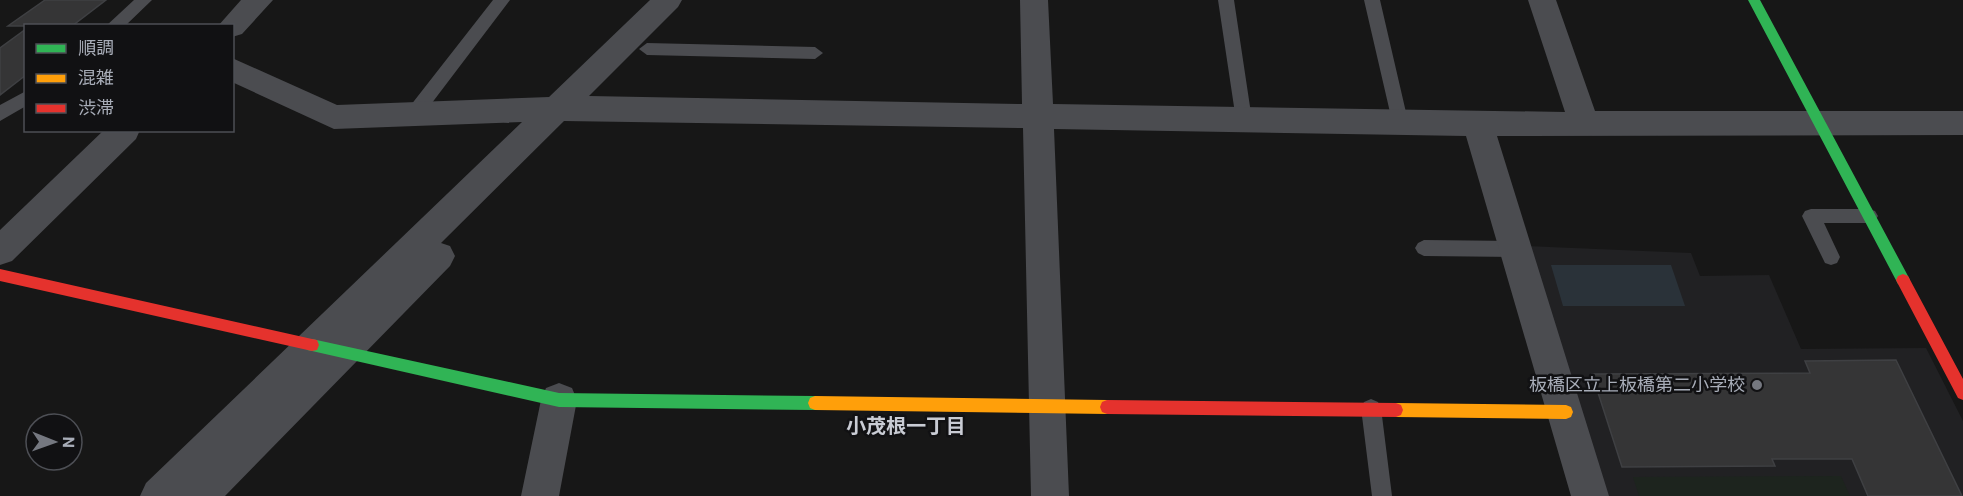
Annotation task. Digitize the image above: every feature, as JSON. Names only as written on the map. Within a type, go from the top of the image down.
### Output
[{"type":"street","points":[[234,24],[259,0]]},
{"type":"street","points":[[159,496],[327,349],[572,109],[668,0]]},
{"type":"street","points":[[572,109],[647,49],[688,8],[692,0]]},
{"type":"street","points":[[1034,0],[1050,496]]},
{"type":"street","points":[[1542,0],[1584,124]]},
{"type":"street","points":[[1754,0],[1963,393]]},
{"type":"street","points":[[234,70],[334,117],[572,109],[1478,124],[1963,123]]},
{"type":"street","points":[[1478,124],[1590,496]]},
{"type":"street","points":[[0,251],[123,132]]},
{"type":"street","points":[[0,275],[559,400],[1566,412]]},
{"type":"street","points":[[199,496],[327,349]]},
{"type":"street","points":[[540,496],[559,400]]},
{"type":"lane","points":[[116,24],[144,0]]},
{"type":"lane","points":[[413,115],[502,0]]},
{"type":"lane","points":[[1226,0],[1244,120]]},
{"type":"lane","points":[[1372,0],[1400,121]]},
{"type":"lane","points":[[647,49],[815,53]]},
{"type":"lane","points":[[0,114],[24,98]]},
{"type":"lane","points":[[1832,257],[1811,216],[1869,216]]},
{"type":"lane","points":[[1424,248],[1516,249]]},
{"type":"lane","points":[[1371,408],[1382,496]]},
{"type":"shaded area","name":"板橋区立上板橋第二小学校","points":[[1526,246],[1691,253],[1700,276],[1769,275],[1801,349],[1926,348],[1963,421],[1963,496],[1602,496]]},
{"type":"shaded area","points":[[1551,265],[1671,265],[1685,306],[1563,306]]},
{"type":"shaded area","points":[[1841,476],[1850,496],[1639,496],[1633,477]]},
{"type":"building","points":[[45,0],[106,0],[75,24],[8,26]]},
{"type":"building","points":[[24,30],[24,77],[0,95],[0,48]]},
{"type":"building","points":[[1896,360],[1962,496],[1868,496],[1852,459],[1772,459],[1775,466],[1622,467],[1592,374],[1810,373],[1805,361]]},
{"type":"traffic: fast","points":[[1754,0],[1903,280]]},
{"type":"traffic: fast","points":[[312,345],[559,400],[815,403]]},
{"type":"traffic: slow","points":[[815,403],[1107,407]]},
{"type":"traffic: slow","points":[[1396,410],[1566,412]]},
{"type":"traffic: jam","points":[[0,275],[312,345]]},
{"type":"traffic: jam","points":[[1903,280],[1963,393]]},
{"type":"traffic: jam","points":[[1107,407],[1396,410]]},
{"type":"place","name":"板橋区立上板橋第二小学校","points":[[1757,385]]},
{"type":"district","name":"小茂根一丁目","points":[[906,426]]}]
